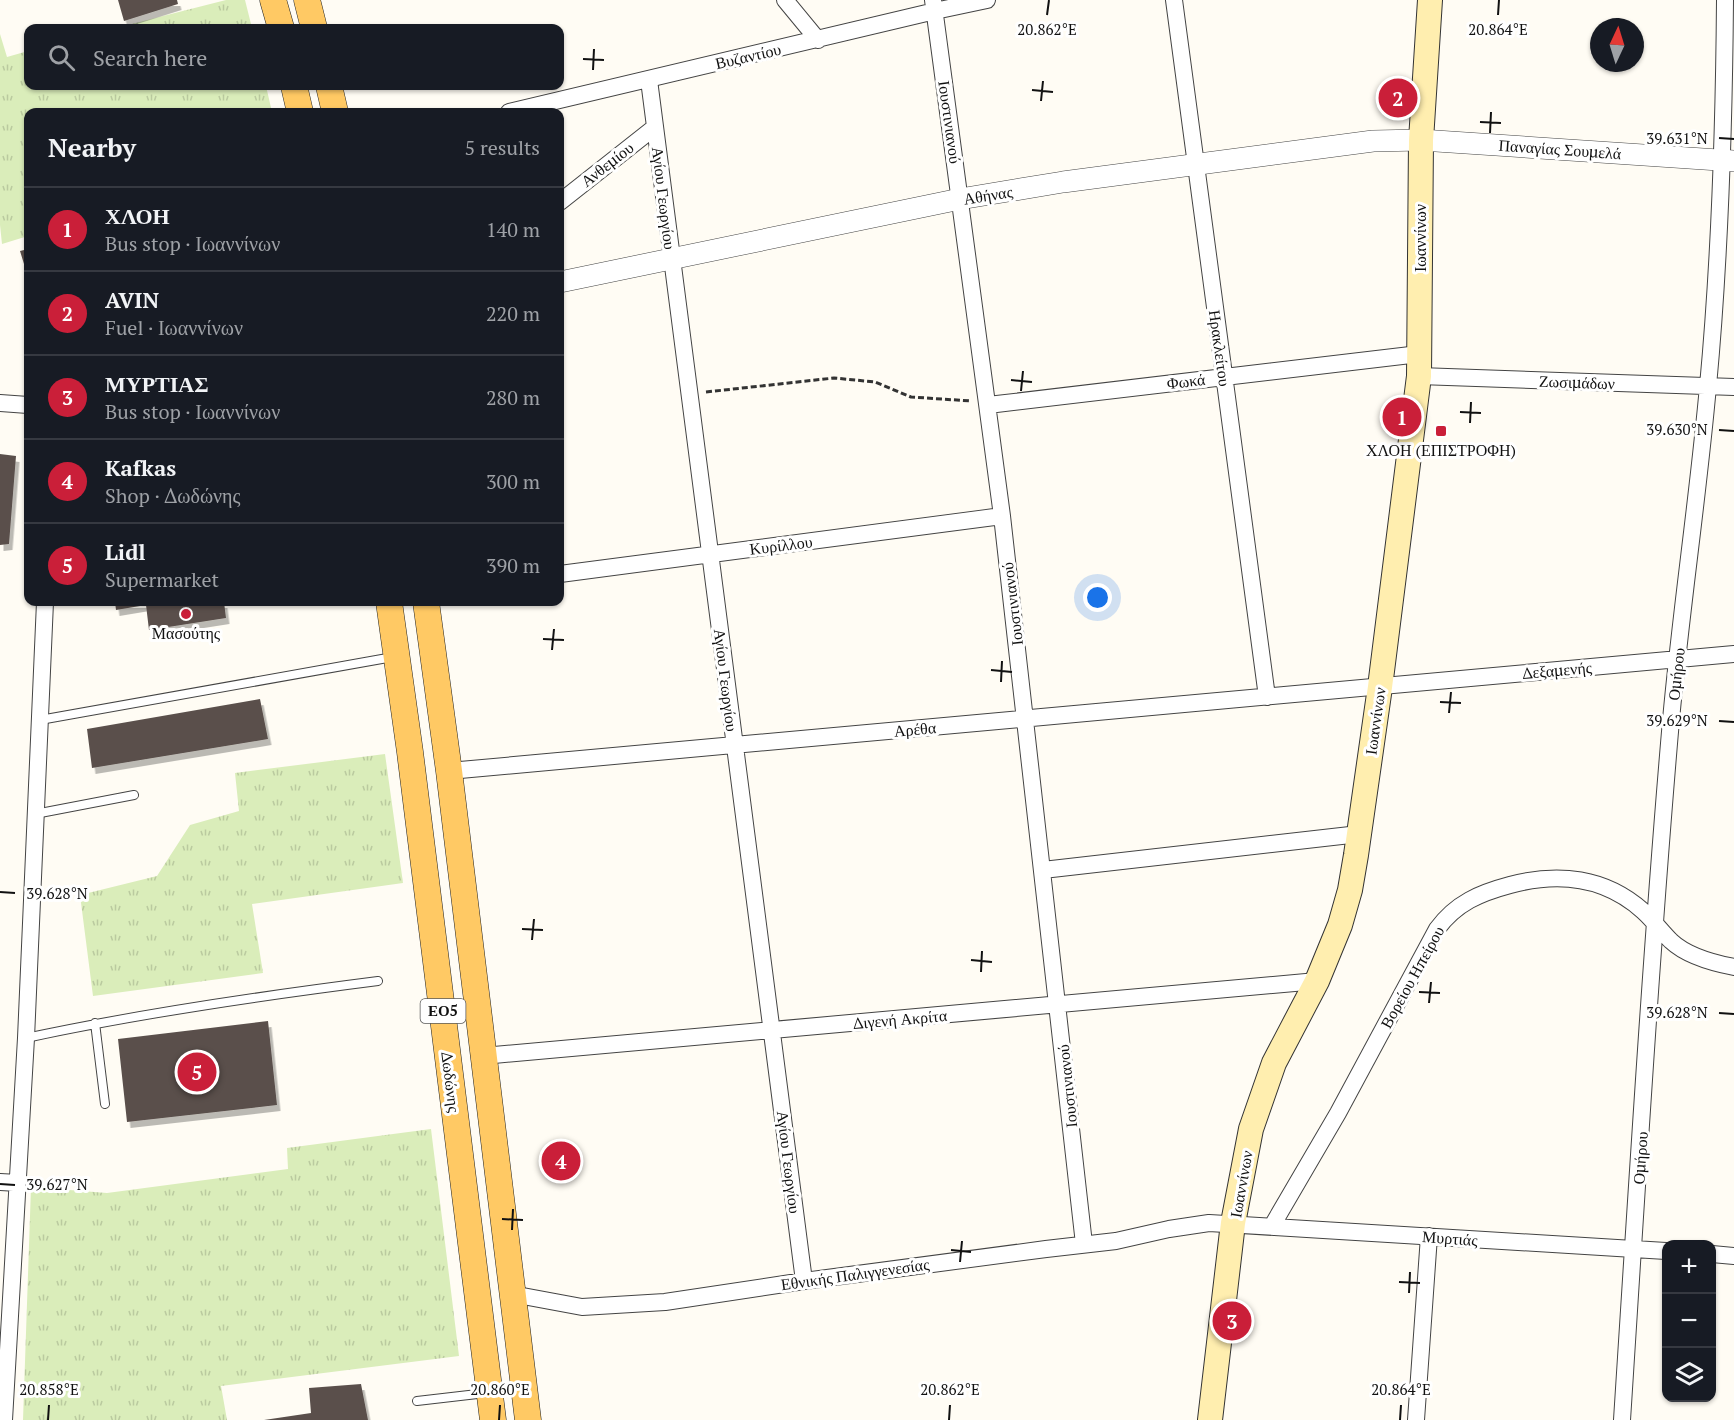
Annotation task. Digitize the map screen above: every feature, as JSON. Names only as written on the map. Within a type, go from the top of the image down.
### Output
[{"type":"main road","points":[[273,0],[280,24]]},
{"type":"main road","points":[[307,0],[313,24]]},
{"type":"main road","name":"Ιωαννίνων","points":[[1210,1420],[1233,1223],[1246,1152],[1260,1101],[1274,1063],[1317,981],[1346,908],[1359,834],[1380,687],[1419,365],[1421,140],[1430,0]]},
{"type":"main road","points":[[295,90],[299,108]]},
{"type":"main road","points":[[329,90],[334,108]]},
{"type":"main road","name":"Δωδώνης","points":[[390,606],[493,1420]]},
{"type":"main road","name":"ΕΟ5","points":[[427,606],[449,771],[528,1420]]},
{"type":"street","points":[[785,0],[818,40]]},
{"type":"street","name":"Βυζαντίου","points":[[526,108],[818,40],[934,5],[987,0]]},
{"type":"street","name":"Ηρακλείτου","points":[[1174,0],[1267,697]]},
{"type":"street","name":"Ομήρου","points":[[1623,1420],[1655,923],[1678,659],[1708,386],[1728,161],[1729,77],[1725,0]]},
{"type":"street","name":"Ιουστινιανού","points":[[934,5],[1002,516],[1084,1244]]},
{"type":"street","name":"Αγίου Γεωργίου","points":[[649,80],[804,1281]]},
{"type":"street","name":"Ανθεμίου","points":[[564,199],[655,127]]},
{"type":"street","name":"Αθήνας","points":[[564,281],[960,199],[1196,164],[1373,141],[1421,140]]},
{"type":"street","name":"Παναγίας Σουμελά","points":[[1421,140],[1728,161]]},
{"type":"street","name":"Φωκά","points":[[988,405],[1224,376],[1419,365]]},
{"type":"street","name":"Ζωσιμάδων","points":[[1419,365],[1734,387]]},
{"type":"street","points":[[0,403],[24,405]]},
{"type":"street","name":"Κυρίλλου","points":[[564,573],[1002,516]]},
{"type":"street","points":[[4,1420],[26,1038],[45,606]]},
{"type":"street","name":"Δεξαμενής","points":[[1380,687],[1734,654]]},
{"type":"street","name":"Αρέθα","points":[[449,771],[1380,687]]},
{"type":"street","points":[[1043,870],[1359,834]]},
{"type":"street","name":"Βορείου Ηπείρου","points":[[1272,1227],[1338,1113],[1444,919],[1455,909],[1481,894],[1543,878],[1570,878],[1594,883],[1622,895],[1642,910],[1673,942],[1686,951],[1734,967]]},
{"type":"street","name":"Διγενή Ακρίτα","points":[[483,1056],[1317,981]]},
{"type":"street","points":[[0,1182],[18,1183]]},
{"type":"street","name":"Μυρτιάς","points":[[1233,1223],[1662,1251]]},
{"type":"street","name":"Εθνικής Παλιγγενεσίας","points":[[512,1294],[568,1306],[614,1306],[665,1302],[804,1281],[1124,1240],[1192,1224],[1233,1223]]},
{"type":"street","points":[[1416,1420],[1430,1236]]},
{"type":"street","points":[[1716,1254],[1734,1256]]},
{"type":"lane","points":[[39,720],[397,656]]},
{"type":"lane","points":[[35,814],[134,795]]},
{"type":"lane","points":[[26,1038],[95,1023],[378,981]]},
{"type":"lane","points":[[95,1023],[105,1104]]},
{"type":"lane","points":[[417,1401],[490,1392]]},
{"type":"path","points":[[689,393],[848,378],[875,382],[911,397],[964,399],[988,405]]},
{"type":"green space","points":[[226,0],[245,0],[251,24],[132,24]]},
{"type":"green space","points":[[0,34],[7,57],[24,52],[24,90],[267,90],[271,108],[24,108],[24,237],[2,244],[0,225]]},
{"type":"green space","points":[[385,754],[403,883],[252,904],[263,973],[93,996],[80,895],[157,876],[190,825],[239,811],[235,773]]},
{"type":"green space","points":[[431,1129],[459,1356],[221,1386],[227,1420],[23,1420],[31,1187],[107,1193],[288,1169],[287,1148]]},
{"type":"building","points":[[118,0],[177,0],[178,4],[124,21]]},
{"type":"building","points":[[1391,84],[1406,85],[1404,105],[1389,104]]},
{"type":"building","points":[[24,250],[24,264],[20,251]]},
{"type":"building","points":[[0,454],[16,456],[9,544],[0,545]]},
{"type":"building","name":"Μασούτης","points":[[116,606],[140,606],[116,610]]},
{"type":"building","name":"Μασούτης","points":[[146,606],[224,606],[226,618],[149,630]]},
{"type":"building","points":[[260,699],[268,739],[92,768],[87,729]]},
{"type":"building","points":[[268,1021],[277,1105],[127,1122],[118,1039]]},
{"type":"building","points":[[361,1384],[368,1420],[264,1420],[311,1413],[309,1388]]},
{"type":"place","name":"AVIN","points":[[1398,98]]},
{"type":"place","name":"ΧΛΟΗ","points":[[1402,417]]},
{"type":"place","name":"ΧΛΟΗ (ΕΠΙΣΤΡΟΦΗ)","points":[[1441,431]]},
{"type":"place","name":"Μασούτης","points":[[186,614]]},
{"type":"place","name":"Lidl","points":[[197,1072]]},
{"type":"place","name":"Kafkas","points":[[561,1161]]},
{"type":"place","name":"ΜΥΡΤΙΑΣ","points":[[1232,1321]]}]
